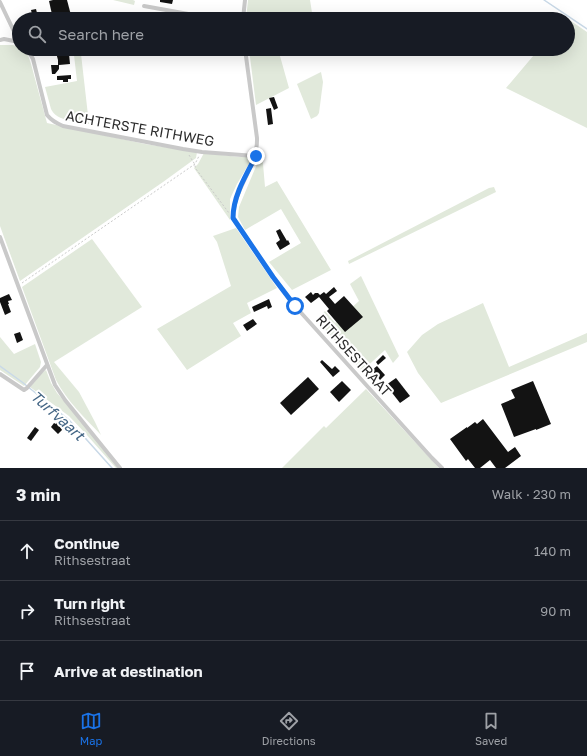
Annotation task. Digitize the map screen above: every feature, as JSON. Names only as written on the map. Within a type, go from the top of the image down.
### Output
[{"type":"street","points":[[244,12],[245,0]]},
{"type":"street","points":[[0,2],[12,27]]},
{"type":"street","points":[[144,6],[177,12]]},
{"type":"street","points":[[0,40],[12,41]]},
{"type":"street","name":"ACHTERSTE RITHWEG","points":[[31,56],[47,115],[56,123],[63,126],[202,152],[256,156]]},
{"type":"street","points":[[233,218],[233,208],[236,198],[256,156],[258,146],[246,56]]},
{"type":"street","name":"RITHSESTRAAT","points":[[233,218],[273,277],[295,306],[442,468]]},
{"type":"street","points":[[0,237],[55,385],[65,400],[120,468]]},
{"type":"street","points":[[0,374],[24,390],[47,365]]},
{"type":"path","points":[[185,149],[195,164],[196,169],[233,218]]},
{"type":"path","points":[[18,286],[195,164],[202,152]]},
{"type":"shaded area","points":[[113,0],[133,0],[135,1],[134,5]]},
{"type":"shaded area","points":[[248,0],[310,0],[312,12],[247,12]]},
{"type":"shaded area","points":[[575,24],[587,32],[587,128],[506,88],[533,56],[575,56]]},
{"type":"shaded area","points":[[0,45],[12,45],[12,56],[28,56],[47,123],[145,144],[197,152],[196,158],[20,281],[0,226]]},
{"type":"shaded area","points":[[74,56],[81,56],[89,124],[62,118],[51,109],[45,87],[77,81]]},
{"type":"shaded area","points":[[250,56],[280,56],[289,88],[256,105]]},
{"type":"shaded area","points":[[321,72],[323,82],[319,113],[311,119],[297,84]]},
{"type":"shaded area","points":[[262,152],[265,187],[277,181],[331,270],[292,290],[269,262],[301,243],[281,209],[245,230],[238,217],[239,207]]},
{"type":"shaded area","points":[[204,153],[253,157],[230,199],[230,220],[194,168]]},
{"type":"shaded area","points":[[494,187],[496,192],[349,264],[348,261],[489,188]]},
{"type":"shaded area","points":[[236,228],[277,288],[247,303],[251,313],[233,323],[241,336],[187,370],[157,329],[231,286],[217,242],[213,236]]},
{"type":"shaded area","points":[[92,239],[142,307],[54,362],[79,392],[101,435],[60,388],[22,287]]},
{"type":"shaded area","points":[[361,276],[399,356],[393,363],[385,350],[362,371],[316,319],[325,311],[335,323],[359,301],[350,284]]},
{"type":"shaded area","points":[[483,303],[509,367],[587,333],[587,342],[441,403],[418,373],[407,352],[422,335],[438,324]]},
{"type":"shaded area","points":[[0,337],[14,354],[35,344],[41,362],[40,367],[24,386],[0,370]]},
{"type":"shaded area","points":[[46,370],[57,393],[122,468],[116,468],[69,416],[30,387]]},
{"type":"shaded area","points":[[366,389],[439,468],[282,468],[324,426],[326,428]]},
{"type":"building","points":[[67,0],[70,12],[51,12],[49,1]]},
{"type":"building","points":[[160,0],[173,0],[172,4],[160,2]]},
{"type":"building","points":[[36,9],[37,12],[32,12],[31,10]]},
{"type":"building","points":[[57,56],[69,56],[70,64],[59,65],[59,69],[55,74],[52,74],[51,65],[58,65]]},
{"type":"building","points":[[71,75],[71,79],[68,79],[68,82],[57,80],[57,76]]},
{"type":"building","points":[[274,97],[278,108],[274,110],[269,98]]},
{"type":"building","points":[[271,108],[273,124],[268,125],[266,109]]},
{"type":"building","points":[[280,229],[290,244],[280,250],[276,243],[280,240],[276,231]]},
{"type":"building","points":[[334,287],[337,291],[329,297],[335,304],[344,296],[363,317],[345,332],[327,311],[329,309],[319,297],[311,303],[305,297],[311,292],[313,295],[318,293],[320,295],[324,292],[326,294]]},
{"type":"building","points":[[9,294],[12,300],[8,301],[11,312],[5,315],[0,298]]},
{"type":"building","points":[[269,299],[272,307],[268,309],[267,306],[254,312],[252,307]]},
{"type":"building","points":[[253,319],[257,324],[247,331],[243,325]]},
{"type":"building","points":[[20,332],[23,340],[17,343],[14,334]]},
{"type":"building","points":[[383,355],[386,358],[378,365],[376,362]]},
{"type":"building","points":[[322,360],[332,369],[335,366],[340,371],[333,377],[320,362]]},
{"type":"building","points":[[377,366],[385,375],[380,380],[372,370]]},
{"type":"building","points":[[308,377],[319,389],[291,415],[280,403]]},
{"type":"building","points":[[396,378],[410,396],[400,403],[386,385]]},
{"type":"building","points":[[342,381],[351,390],[339,402],[330,392]]},
{"type":"building","points":[[533,381],[551,424],[514,437],[501,404],[515,398],[511,390]]},
{"type":"building","points":[[483,419],[508,452],[515,447],[521,456],[505,468],[496,468],[490,460],[480,468],[475,468],[468,459],[466,461],[450,439],[475,422],[477,424]]},
{"type":"building","points":[[58,421],[63,425],[61,428],[62,430],[58,434],[51,427]]},
{"type":"building","points":[[35,427],[39,430],[31,441],[27,438]]},
{"type":"waterway","points":[[544,0],[562,12]]},
{"type":"waterway","points":[[575,21],[587,29]]},
{"type":"waterway","name":"Turfvaart","points":[[0,366],[69,420],[112,468]]},
{"type":"route","points":[[256,156],[236,198],[233,208],[233,218],[239,229],[295,306]]}]
